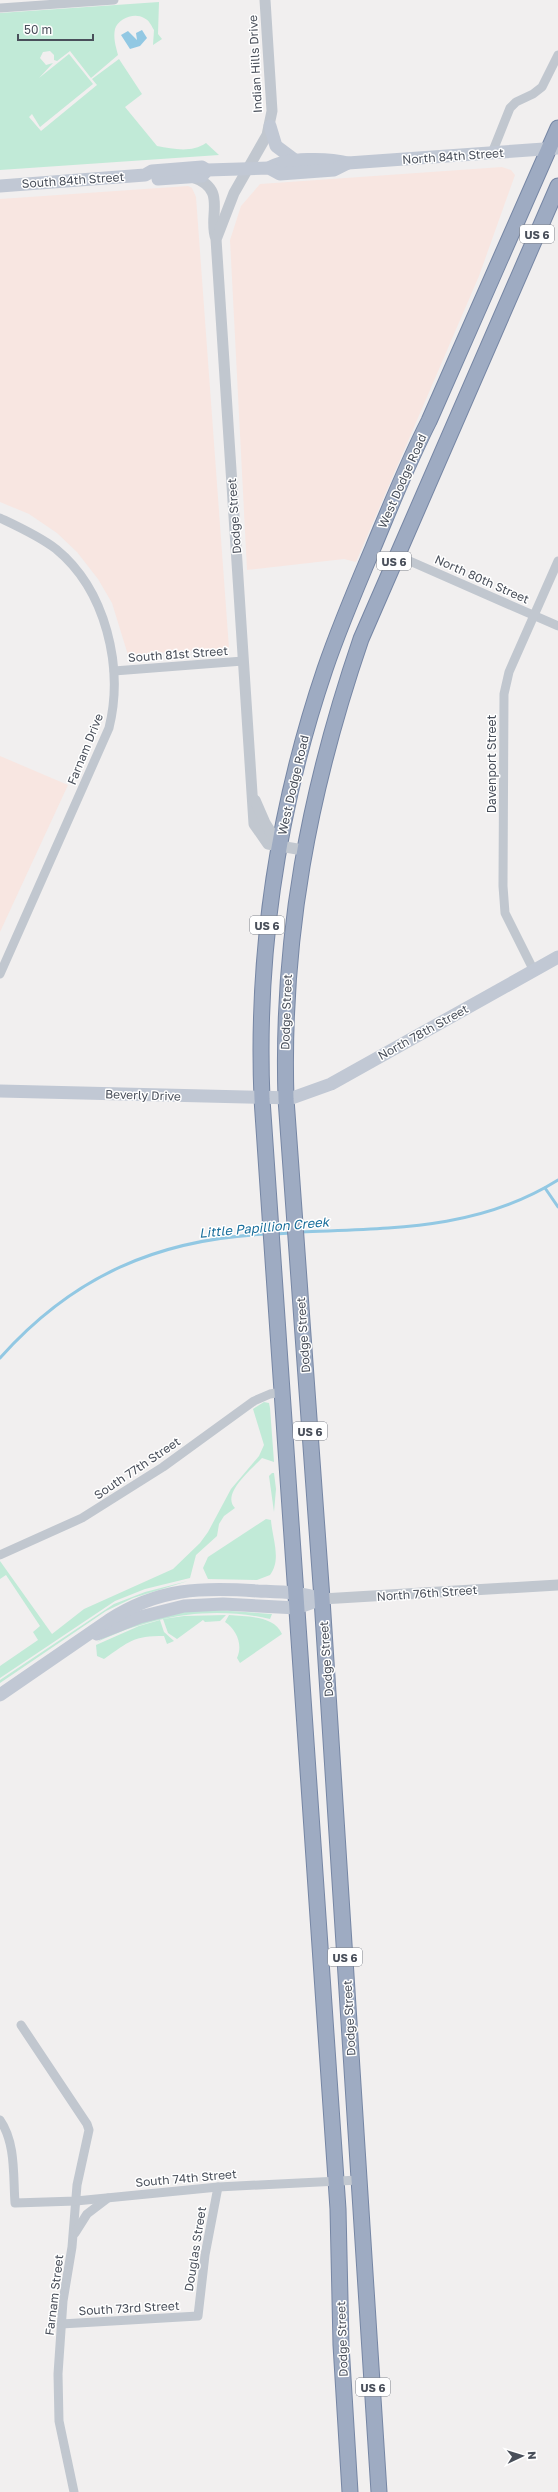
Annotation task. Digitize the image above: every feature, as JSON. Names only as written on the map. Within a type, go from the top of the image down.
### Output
[{"type":"highway","name":"West Dodge Road","points":[[279,846],[306,730],[337,637],[409,461],[429,421],[553,149],[558,128]]},
{"type":"highway","name":"West Dodge Road","points":[[303,850],[315,792],[341,699],[361,639],[396,555],[558,186]]},
{"type":"highway","name":"Dodge Street","points":[[279,846],[268,922],[262,985],[260,1046],[262,1099],[336,2181],[341,2345],[350,2492]]},
{"type":"highway","name":"Dodge Street","points":[[303,850],[294,904],[287,977],[285,1040],[286,1099],[322,1599],[379,2492]]},
{"type":"main road","points":[[270,126],[276,146],[296,161]]},
{"type":"main road","name":"North 84th Street","points":[[213,170],[269,168],[278,163],[296,161],[333,159],[348,163],[553,149]]},
{"type":"main road","name":"North 84th Street","points":[[269,168],[280,174],[334,170],[348,163]]},
{"type":"main road","name":"South 84th Street","points":[[0,186],[145,175],[152,171],[178,168],[202,167],[213,170]]},
{"type":"main road","name":"South 84th Street","points":[[145,175],[153,179],[192,177],[202,176],[213,170]]},
{"type":"main road","name":"North 78th Street","points":[[286,1099],[311,1093],[331,1084],[558,957]]},
{"type":"main road","name":"Beverly Drive","points":[[0,1091],[286,1099]]},
{"type":"main road","name":"North 76th Street","points":[[296,1600],[322,1599]]},
{"type":"main road","points":[[0,1695],[76,1643],[140,1617],[184,1606],[296,1600]]},
{"type":"street","points":[[0,8],[40,3],[114,0]]},
{"type":"street","name":"Indian Hills Drive","points":[[247,169],[270,126],[272,111],[265,0]]},
{"type":"street","points":[[492,153],[510,108],[516,102],[533,94],[542,87],[558,55]]},
{"type":"street","name":"Dodge Street","points":[[216,239],[225,213],[247,169]]},
{"type":"street","name":"Dodge Street","points":[[192,177],[207,186],[213,194],[216,204],[214,229],[216,239],[252,792],[262,817],[279,846]]},
{"type":"street","name":"Farnam Drive","points":[[0,518],[56,550],[82,578],[104,623],[114,671],[114,704],[109,728],[0,974]]},
{"type":"street","name":"North 80th Street","points":[[396,555],[558,626]]},
{"type":"street","name":"Davenport Street","points":[[534,971],[505,913],[503,851],[504,688],[558,561]]},
{"type":"street","name":"South 81st Street","points":[[114,671],[243,661]]},
{"type":"street","points":[[279,846],[303,850]]},
{"type":"street","name":"South 77th Street","points":[[0,1555],[82,1518],[163,1467],[254,1401],[270,1394],[282,1392]]},
{"type":"street","name":"North 76th Street","points":[[322,1599],[558,1585]]},
{"type":"street","name":"Farnam Street","points":[[21,2025],[74,2104],[89,2130],[76,2201],[73,2238],[61,2324],[58,2407],[74,2492]]},
{"type":"street","name":"South 74th Street","points":[[0,2120],[7,2132],[11,2146],[15,2203],[76,2201],[218,2187],[359,2180]]},
{"type":"street","name":"Douglas Street","points":[[198,2316],[205,2255],[218,2187]]},
{"type":"street","points":[[73,2238],[87,2214],[110,2197]]},
{"type":"street","name":"South 73rd Street","points":[[61,2324],[198,2316]]},
{"type":"shaded area","points":[[502,167],[511,170],[515,175],[479,276],[356,562],[344,559],[247,570],[230,240],[241,206],[260,184]]},
{"type":"shaded area","points":[[188,186],[192,188],[196,197],[229,648],[128,655],[112,603],[98,579],[77,552],[57,533],[29,514],[0,502],[0,199]]},
{"type":"shaded area","points":[[0,756],[68,785],[0,932]]},
{"type":"green space","points":[[159,2],[158,34],[162,39],[153,45],[154,30],[149,21],[140,16],[131,16],[119,22],[114,32],[118,55],[91,78],[70,51],[57,61],[54,60],[54,55],[50,51],[43,52],[40,58],[46,65],[53,63],[39,78],[69,54],[93,84],[40,127],[32,114],[29,117],[41,131],[97,85],[92,79],[119,59],[142,94],[125,107],[157,146],[188,149],[206,143],[219,155],[0,170],[0,13]]},
{"type":"green space","points":[[264,1402],[269,1403],[270,1408],[274,1462],[262,1458],[239,1482],[234,1489],[232,1496],[232,1502],[235,1508],[224,1516],[219,1524],[217,1536],[196,1555],[190,1578],[145,1589],[115,1601],[0,1678],[0,1666],[38,1640],[33,1632],[40,1626],[6,1575],[0,1579],[0,1561],[52,1634],[84,1609],[173,1569],[200,1543],[208,1532],[231,1489],[259,1456],[264,1445],[253,1409]]},
{"type":"green space","points":[[274,1473],[276,1489],[274,1512],[269,1476]]},
{"type":"green space","points":[[266,1519],[271,1520],[276,1555],[274,1569],[270,1575],[257,1580],[208,1579],[203,1568],[208,1557]]},
{"type":"green space","points":[[188,1581],[133,1598],[106,1611],[0,1683],[0,1680],[114,1604],[145,1592]]},
{"type":"green space","points":[[216,1610],[272,1614],[270,1619],[226,1613],[204,1613],[182,1616],[139,1625],[97,1642],[115,1630],[176,1612]]},
{"type":"green space","points":[[226,1615],[220,1621],[205,1622],[203,1620],[177,1639],[168,1633],[163,1619],[184,1616]]},
{"type":"green space","points":[[229,1615],[266,1620],[273,1623],[282,1634],[240,1663],[237,1658],[239,1653],[238,1638],[233,1629],[225,1622]]},
{"type":"green space","points":[[160,1620],[164,1632],[174,1641],[167,1644],[164,1636],[145,1637],[126,1644],[104,1659],[97,1656],[96,1645],[139,1626]]},
{"type":"water","points":[[142,30],[147,38],[140,46],[130,49],[121,35],[128,31],[137,40],[136,33]]},
{"type":"waterway","name":"Little Papillion Creek","points":[[301,1232],[401,1227],[466,1217],[497,1209],[528,1196],[558,1180]]},
{"type":"waterway","points":[[545,1188],[558,1207]]},
{"type":"waterway","name":"Little Papillion Creek","points":[[275,1234],[291,1233]]},
{"type":"waterway","name":"Little Papillion Creek","points":[[0,1358],[28,1329],[57,1305],[88,1284],[120,1267],[154,1254],[190,1244],[227,1237],[267,1234]]}]
